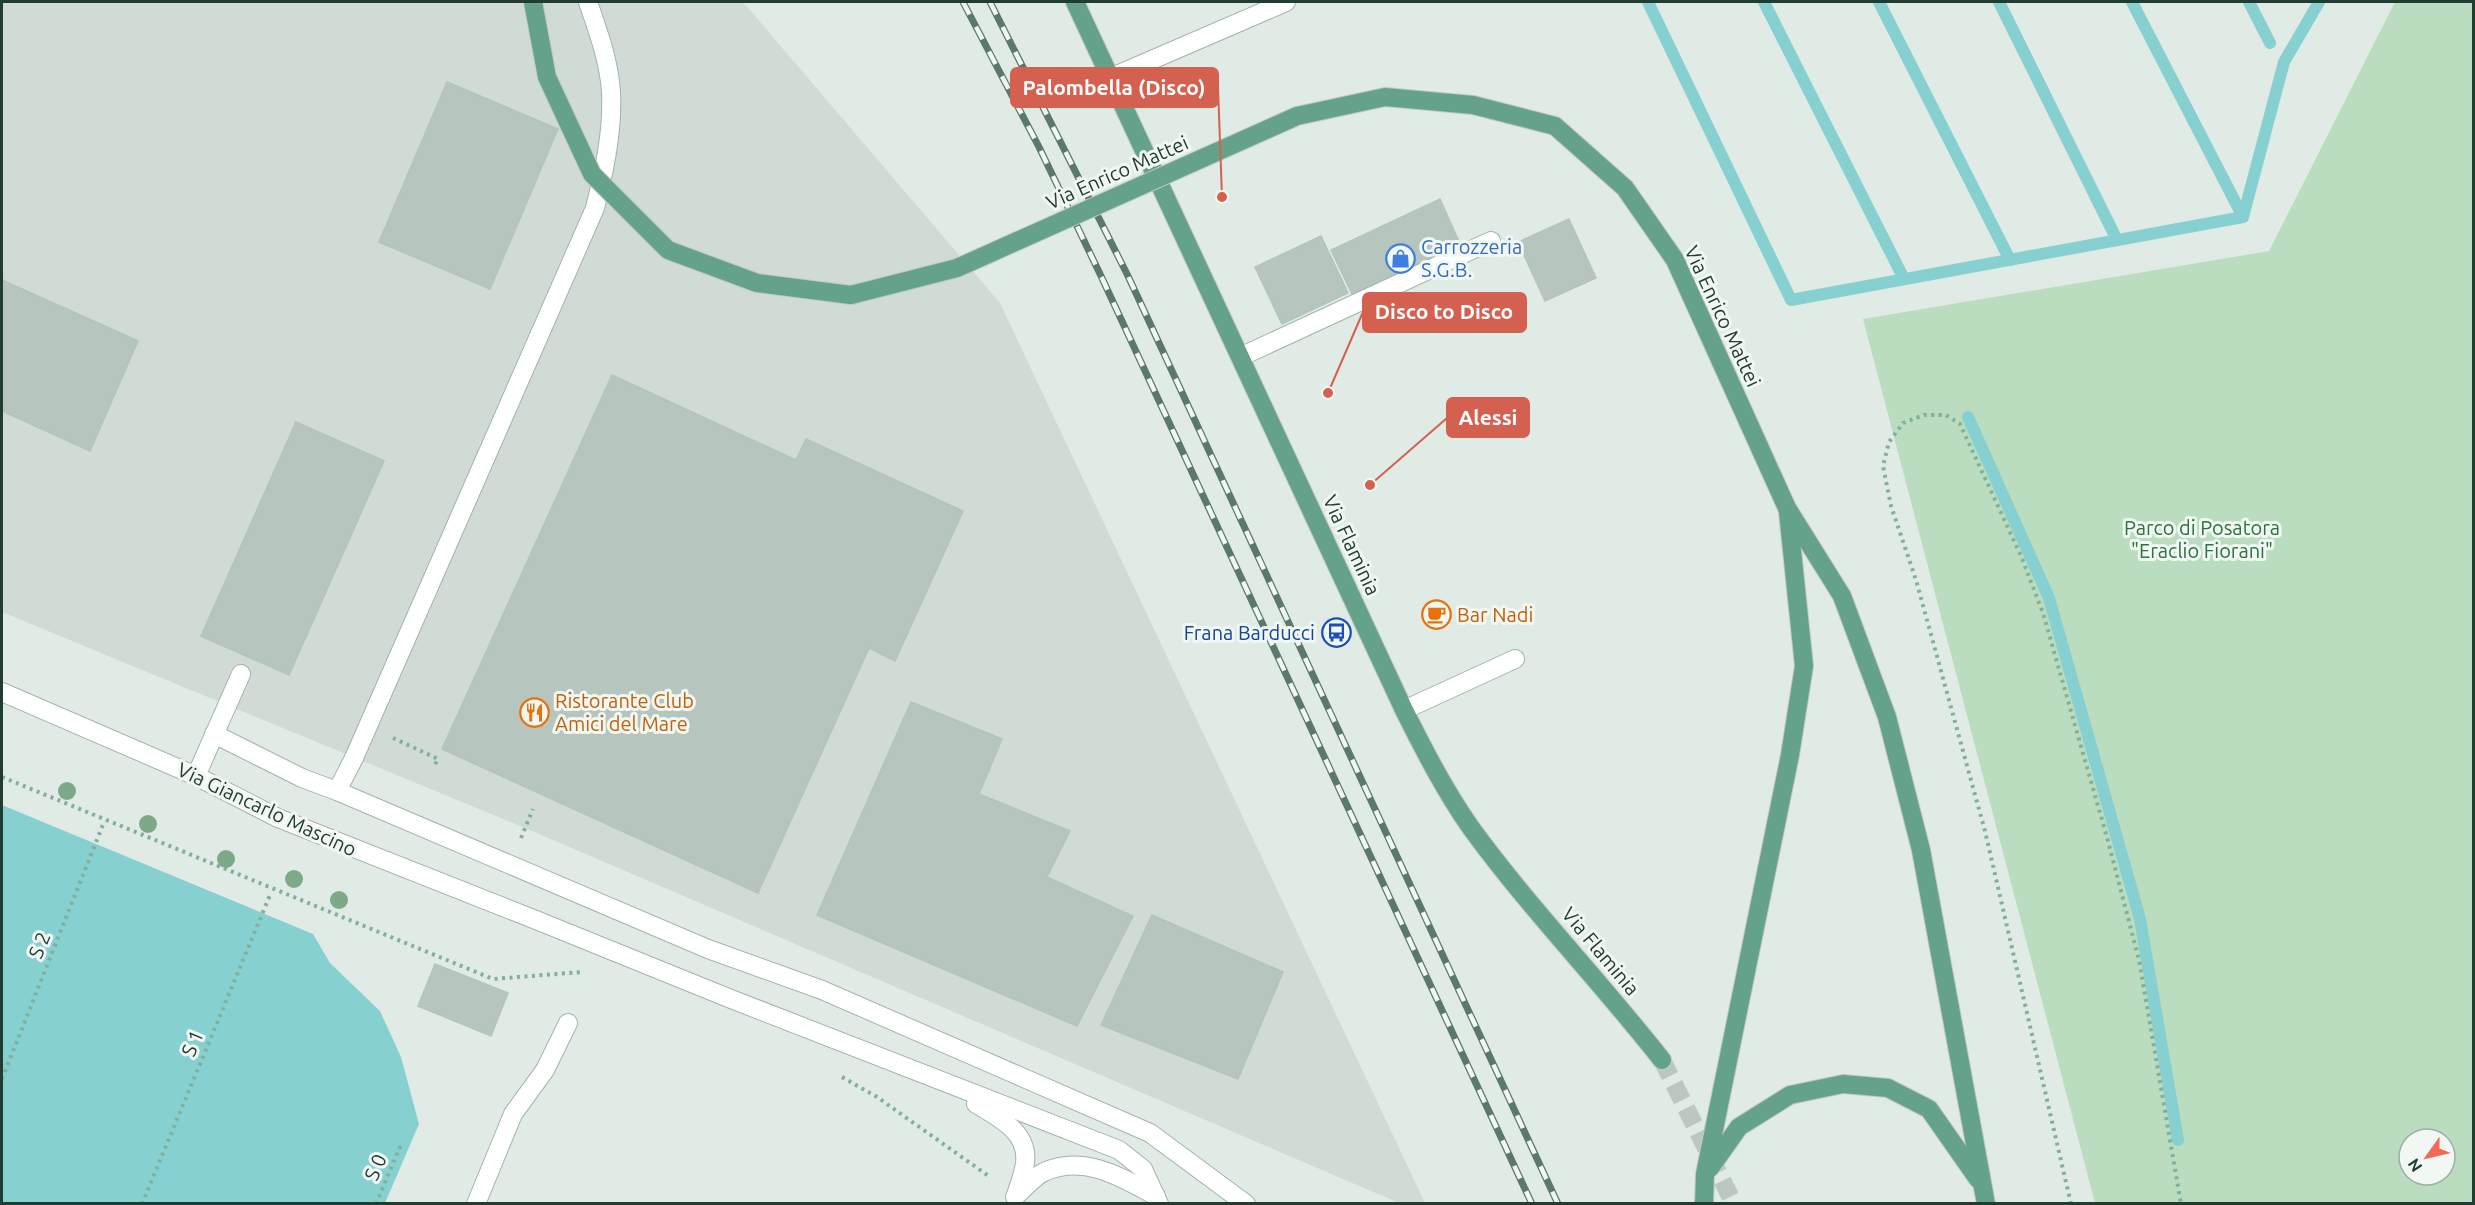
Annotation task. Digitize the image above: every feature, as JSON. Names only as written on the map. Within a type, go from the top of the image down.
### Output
[{"type":"main road","name":"Via Enrico Mattei","points":[[533,2],[547,77],[592,174],[668,250],[757,283],[851,295],[957,268],[1297,116],[1385,97],[1473,105],[1555,126],[1625,188],[1675,260],[1787,507]]},
{"type":"main road","name":"Via Flaminia","points":[[1075,2],[1404,710],[1434,769],[1471,828],[1513,882],[1617,1003],[1662,1060]]},
{"type":"main road","points":[[1704,1203],[1705,1174],[1790,755],[1804,666],[1787,507]]},
{"type":"main road","points":[[1787,507],[1842,596],[1887,717],[1921,850],[1984,1195]]},
{"type":"main road","points":[[1705,1174],[1739,1127],[1790,1095],[1843,1084],[1888,1088],[1929,1109],[1984,1195]]},
{"type":"street","points":[[337,791],[368,727],[595,208],[607,157],[611,92],[603,43],[588,2]]},
{"type":"street","points":[[1110,78],[1286,2]]},
{"type":"street","points":[[1240,357],[1491,241]]},
{"type":"street","points":[[1404,710],[1515,659]]},
{"type":"street","points":[[196,776],[241,674]]},
{"type":"street","name":"Via Giancarlo Mascino","points":[[2,692],[196,776],[321,837],[919,1072]]},
{"type":"street","points":[[214,734],[302,778],[708,949],[822,990],[1150,1133],[1246,1203]]},
{"type":"street","points":[[476,1203],[513,1114],[545,1070],[568,1023]]},
{"type":"street","points":[[919,1072],[997,1116],[1021,1136],[1026,1161],[1012,1199]]},
{"type":"street","points":[[919,1072],[1119,1150],[1143,1169],[1157,1200]]},
{"type":"street","points":[[1012,1199],[1044,1173],[1078,1164],[1114,1173],[1157,1200]]},
{"type":"path","points":[[2071,1203],[1985,831],[1919,591],[1891,506],[1883,466],[1890,441],[1902,423],[1924,415],[1946,415],[1960,424],[2021,556],[2043,613],[2108,841],[2139,960],[2181,1203]]},
{"type":"path","points":[[368,727],[438,759],[434,768]]},
{"type":"path","points":[[2,777],[493,979],[588,972]]},
{"type":"path","name":"S 2","points":[[2,1079],[104,822]]},
{"type":"path","name":"S 1","points":[[142,1203],[270,895]]},
{"type":"path","points":[[836,1073],[877,1097],[1012,1199]]},
{"type":"path","name":"S 0","points":[[376,1203],[402,1142]]},
{"type":"shaded area","points":[[2,2],[743,2],[1000,303],[1425,1203],[1399,1203],[525,828],[2,612]]},
{"type":"green space","name":"Parco di Posatora \"Eraclio Fiorani\"","points":[[2395,2],[2473,2],[2473,1203],[2095,1203],[1863,319],[2269,251]]},
{"type":"water","points":[[2,805],[313,934],[330,963],[380,1011],[401,1057],[419,1124],[385,1203],[2,1203]]},
{"type":"building","points":[[447,82],[558,129],[490,289],[379,242]]},
{"type":"building","points":[[1440,199],[1460,244],[1352,294],[1331,250]]},
{"type":"building","points":[[1569,219],[1596,278],[1545,301],[1518,242]]},
{"type":"building","points":[[1321,236],[1348,293],[1282,324],[1255,267]]},
{"type":"building","points":[[2,280],[138,341],[90,451],[2,411]]},
{"type":"building","points":[[612,375],[796,460],[806,439],[963,511],[895,661],[869,648],[758,893],[442,749]]},
{"type":"building","points":[[296,422],[384,461],[289,675],[201,636]]},
{"type":"building","points":[[911,702],[1002,739],[979,794],[1070,831],[1047,877],[1133,916],[1077,1026],[817,915]]},
{"type":"building","points":[[1152,915],[1283,972],[1238,1079],[1101,1025]]},
{"type":"building","points":[[435,964],[508,993],[491,1036],[418,1006]]},
{"type":"waterway","points":[[1648,2],[1791,300],[2243,217],[2284,62],[2319,2]]},
{"type":"waterway","points":[[1764,2],[1904,279]]},
{"type":"waterway","points":[[1879,2],[2010,260]]},
{"type":"waterway","points":[[1999,2],[2117,240]]},
{"type":"waterway","points":[[2132,2],[2243,217]]},
{"type":"waterway","points":[[2249,2],[2270,43]]},
{"type":"waterway","points":[[1968,417],[2049,598],[2140,919],[2178,1140]]},
{"type":"tunnel","points":[[1662,1060],[1734,1204]]},
{"type":"railway","points":[[963,2],[1039,147],[1101,276],[1532,1204]]},
{"type":"railway","points":[[990,2],[1128,276],[1558,1204]]},
{"type":"place","name":"Palombella (Disco)","points":[[1222,197]]},
{"type":"place","name":"Carrozzeria S.G.B.","points":[[1400,258]]},
{"type":"place","name":"Disco to Disco","points":[[1328,393]]},
{"type":"place","name":"Alessi","points":[[1370,485]]},
{"type":"place","name":"Bar Nadi","points":[[1436,614]]},
{"type":"place","name":"Frana Barducci","points":[[1336,632]]},
{"type":"place","name":"Ristorante Club Amici del Mare","points":[[534,712]]}]
